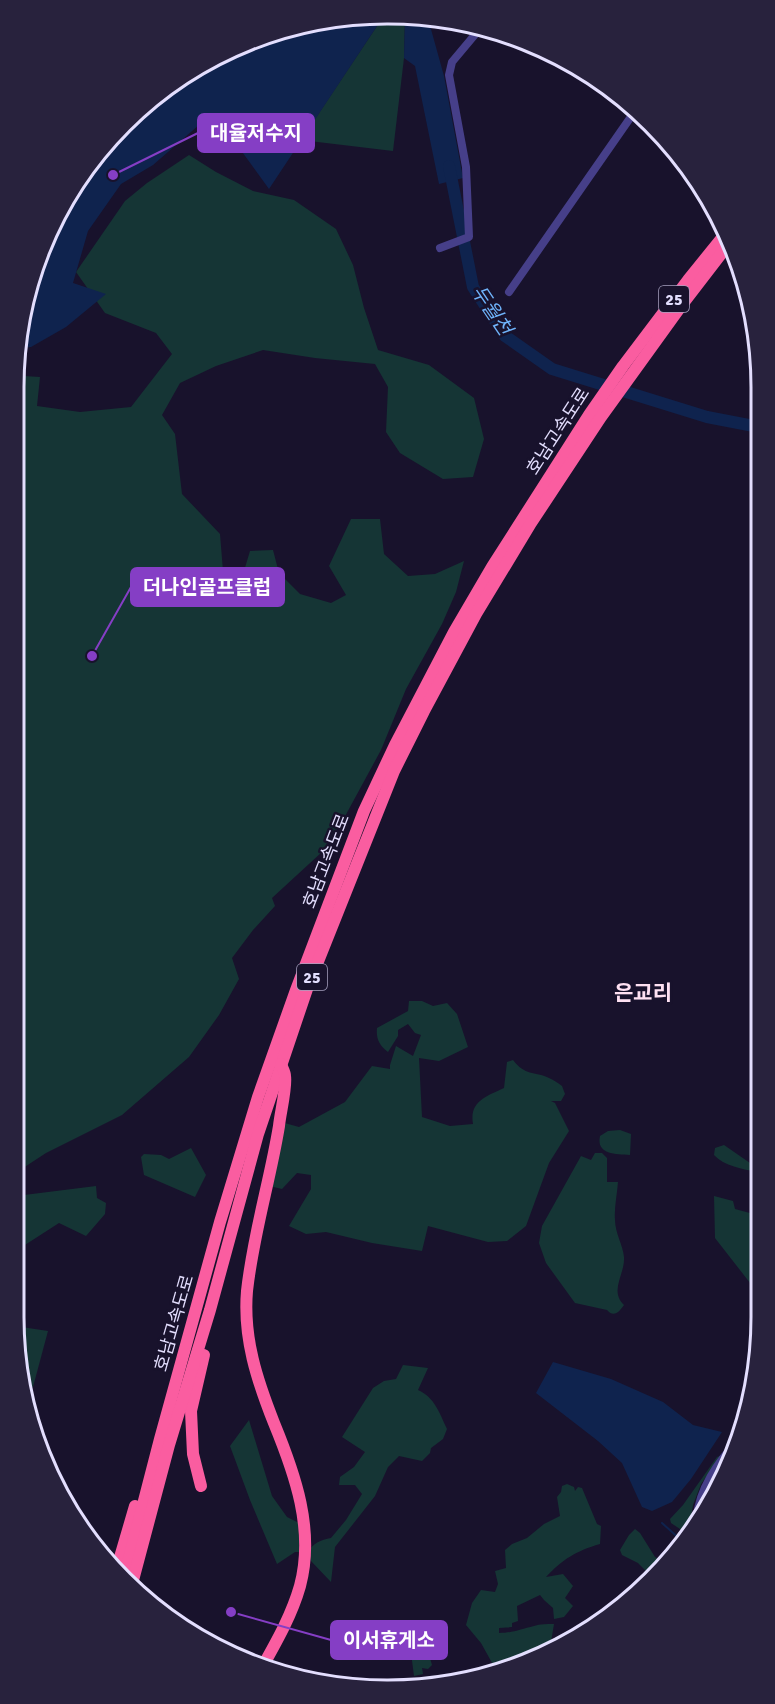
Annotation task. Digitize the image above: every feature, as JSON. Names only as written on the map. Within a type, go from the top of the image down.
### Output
[{"type":"highway","name":"호남고속도로","points":[[134,1577],[258,1134],[307,989],[394,771],[424,711],[502,569],[571,461],[623,366],[720,241]]},
{"type":"highway","name":"호남고속도로","points":[[126,1570],[220,1222],[258,1097],[364,811],[395,745],[454,632],[492,567],[595,416],[638,366],[724,250]]},
{"type":"highway","points":[[267,1659],[283,1630],[300,1584],[305,1537],[303,1510],[289,1462],[254,1365],[246,1312],[250,1268],[273,1163],[286,1078],[281,1064]]},
{"type":"highway","points":[[201,1486],[193,1454],[191,1411],[207,1342],[210,1310]]},
{"type":"highway","points":[[119,1561],[160,1438]]},
{"type":"street","points":[[440,248],[469,237],[466,167],[449,75],[452,62],[476,35]]},
{"type":"street","points":[[508,292],[631,117]]},
{"type":"street","points":[[699,1503],[705,1487],[717,1469]]},
{"type":"green space","points":[[378,24],[405,25],[404,58],[393,151],[301,140]]},
{"type":"green space","points":[[189,155],[253,191],[294,200],[336,229],[353,265],[378,350],[429,365],[474,398],[484,439],[473,477],[443,479],[400,453],[386,432],[388,387],[375,364],[263,350],[216,366],[180,383],[162,415],[175,434],[182,494],[220,534],[223,571],[244,571],[250,551],[273,550],[279,573],[300,594],[331,603],[346,595],[329,566],[351,519],[380,519],[384,554],[408,576],[435,574],[464,561],[456,592],[442,624],[406,689],[381,750],[343,820],[322,852],[272,898],[275,906],[232,958],[239,979],[219,1015],[189,1057],[122,1115],[46,1153],[24,1167],[24,376],[40,377],[37,406],[80,412],[131,407],[172,354],[156,333],[105,313],[76,272],[125,201]]},
{"type":"green space","points":[[409,1001],[422,1001],[433,1006],[447,1003],[457,1014],[468,1047],[439,1061],[419,1058],[422,1117],[450,1126],[473,1124],[474,1110],[481,1100],[504,1088],[507,1062],[513,1060],[522,1069],[549,1078],[562,1086],[565,1094],[561,1101],[551,1101],[555,1103],[569,1131],[549,1163],[526,1226],[507,1241],[488,1242],[428,1226],[422,1251],[372,1243],[326,1232],[306,1234],[289,1226],[311,1189],[311,1175],[297,1173],[282,1189],[265,1185],[281,1122],[299,1127],[345,1102],[372,1066],[390,1069],[396,1046],[413,1056],[421,1035],[415,1033],[408,1024],[398,1030],[398,1036],[388,1052],[380,1044],[377,1035],[377,1028],[408,1011]]},
{"type":"green space","points":[[620,1130],[631,1134],[630,1155],[608,1152],[601,1147],[600,1136],[608,1131]]},
{"type":"green space","points":[[724,1145],[751,1163],[751,1170],[718,1159],[714,1155],[715,1148]]},
{"type":"green space","points":[[191,1148],[206,1175],[195,1197],[144,1175],[141,1157],[144,1154],[161,1155],[169,1159]]},
{"type":"green space","points":[[595,1153],[602,1153],[607,1158],[607,1182],[618,1182],[615,1225],[624,1264],[618,1294],[624,1305],[614,1314],[607,1310],[575,1303],[546,1263],[539,1243],[542,1226],[581,1156],[591,1160]]},
{"type":"green space","points":[[96,1186],[97,1198],[106,1203],[105,1214],[86,1236],[59,1223],[24,1246],[24,1195]]},
{"type":"green space","points":[[714,1196],[733,1201],[735,1209],[751,1213],[751,1284],[715,1238]]},
{"type":"green space","points":[[24,1327],[48,1331],[33,1387],[31,1386],[27,1364]]},
{"type":"green space","points":[[403,1365],[428,1368],[418,1390],[433,1401],[447,1429],[443,1439],[431,1448],[430,1453],[422,1461],[399,1456],[388,1467],[375,1496],[335,1547],[331,1582],[311,1561],[308,1553],[317,1542],[331,1538],[346,1520],[362,1494],[355,1485],[339,1485],[340,1477],[354,1467],[365,1452],[342,1437],[373,1388],[384,1381],[396,1379]]},
{"type":"green space","points":[[249,1420],[272,1496],[287,1517],[303,1525],[302,1552],[295,1552],[277,1564],[230,1446]]},
{"type":"green space","points":[[722,1455],[701,1484],[691,1516],[682,1530],[671,1523],[670,1519],[683,1505],[717,1457]]},
{"type":"green space","points":[[567,1484],[574,1487],[575,1491],[578,1487],[582,1488],[597,1524],[601,1526],[600,1544],[570,1556],[546,1577],[563,1574],[573,1586],[565,1598],[573,1606],[564,1617],[554,1619],[553,1608],[540,1595],[517,1606],[518,1621],[512,1623],[512,1627],[499,1628],[499,1633],[504,1633],[554,1624],[551,1641],[493,1665],[481,1643],[466,1625],[472,1603],[481,1590],[495,1592],[498,1584],[495,1571],[506,1568],[505,1550],[560,1516],[557,1497],[562,1486]]},
{"type":"green space","points":[[635,1529],[640,1533],[658,1559],[647,1572],[638,1563],[622,1555],[620,1550]]},
{"type":"green space","points":[[428,1651],[432,1665],[428,1669],[422,1668],[423,1674],[414,1676],[411,1653]]},
{"type":"water","points":[[378,24],[269,189],[232,138],[199,125],[153,165],[121,184],[88,231],[73,283],[106,294],[66,327],[26,347],[36,293],[61,227],[99,166],[130,130],[186,85],[227,61],[248,52],[293,36],[340,27]]},
{"type":"water","points":[[405,25],[430,27],[444,76],[463,178],[439,184],[415,66],[404,58]]},
{"type":"water","points":[[553,1362],[611,1379],[663,1402],[693,1425],[722,1432],[691,1479],[672,1502],[652,1511],[642,1507],[622,1463],[598,1441],[536,1393]]},
{"type":"waterway","name":"두월천","points":[[449,166],[473,287],[505,336],[552,369],[707,417],[751,425]]},
{"type":"waterway","points":[[662,1523],[677,1537]]},
{"type":"place","name":"대율저수지","points":[[113,175]]},
{"type":"place","name":"더나인골프클럽","points":[[92,656]]},
{"type":"place","name":"이서휴게소","points":[[231,1612]]},
{"type":"district","name":"은교리","points":[[643,993]]}]
